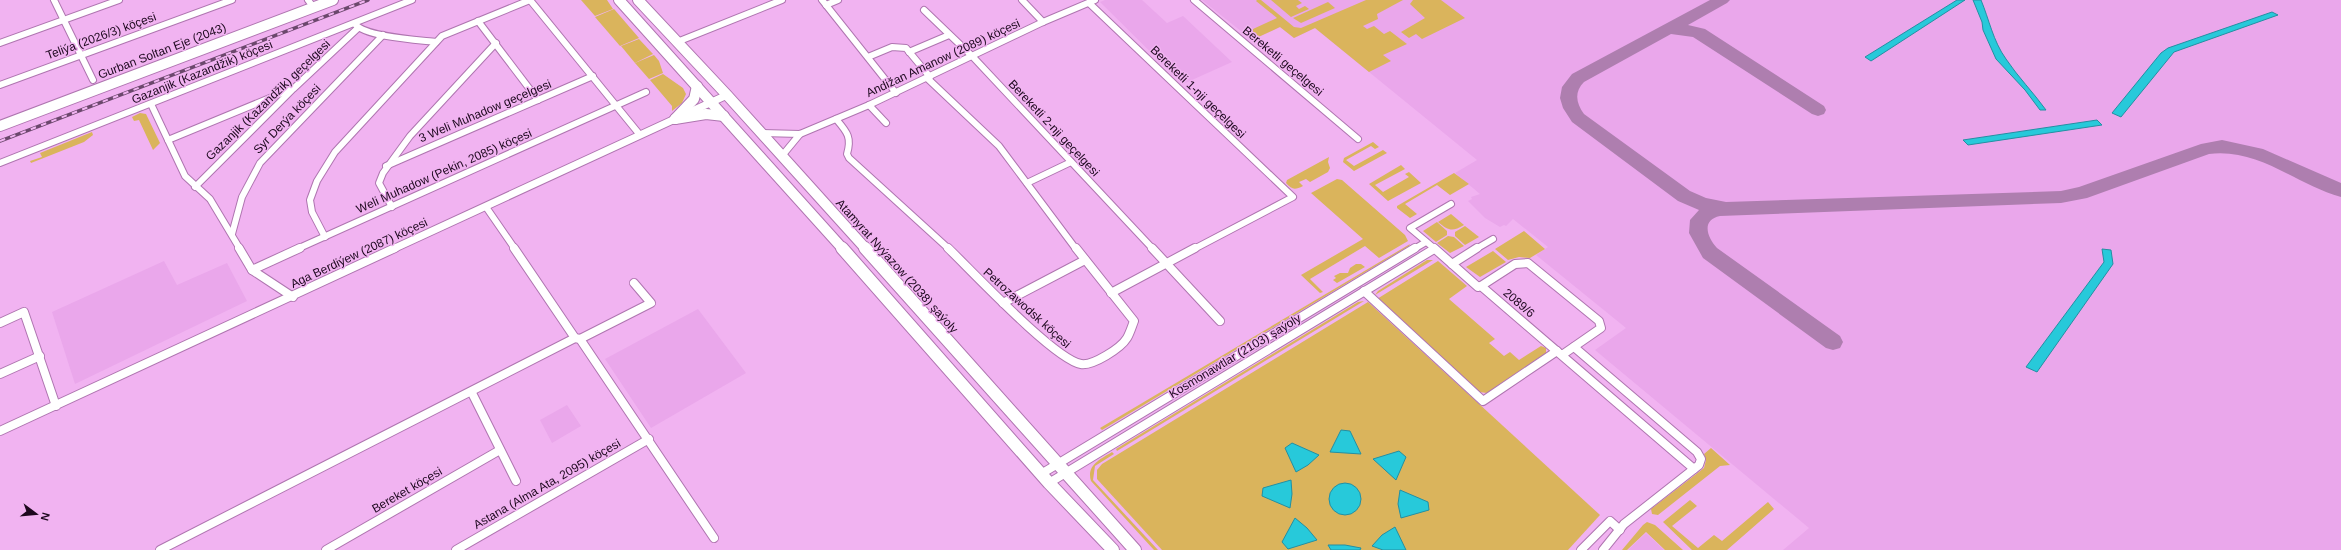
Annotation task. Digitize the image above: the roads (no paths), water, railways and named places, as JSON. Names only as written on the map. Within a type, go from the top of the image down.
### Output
[{"type":"main road","name":"Gurban Soltan Eje (2043)","points":[[0,120],[309,2],[321,0]]},
{"type":"main road","name":"Gurban Soltan Eje (2043)","points":[[0,126],[333,0]]},
{"type":"main road","points":[[619,0],[712,102],[1049,483],[1113,550]]},
{"type":"main road","name":"Atamyrat Nyýazow (2038) şaýoly","points":[[638,0],[727,95],[1135,550]]},
{"type":"main road","points":[[675,119],[694,99],[697,86]]},
{"type":"main road","points":[[675,119],[706,114],[724,116]]},
{"type":"street","points":[[54,0],[82,54],[93,80]]},
{"type":"street","points":[[0,43],[119,0]]},
{"type":"street","name":"Teliýa (2026/3) köçesi","points":[[0,85],[232,0]]},
{"type":"street","name":"Gazanjik (Kazandžik) köçesi","points":[[0,163],[356,26],[412,0]]},
{"type":"street","points":[[325,237],[310,206],[313,190],[323,170],[341,146],[436,42],[449,33],[530,0],[640,135]]},
{"type":"street","points":[[677,42],[782,0]]},
{"type":"street","points":[[824,2],[838,0]]},
{"type":"street","points":[[1022,0],[1043,22]]},
{"type":"street","name":"Bereketli geçelgesi","points":[[1194,0],[1358,139]]},
{"type":"street","name":"Andižan Amanow (2089) köçesi","points":[[760,133],[800,134],[896,93],[1043,22],[1092,1]]},
{"type":"street","name":"Bereketli 1-nji geçelgesi","points":[[1092,1],[1293,196],[1166,263]]},
{"type":"street","points":[[824,2],[896,93]]},
{"type":"street","name":"Bereketli 2-nji geçelgesi","points":[[924,10],[973,57],[1220,321]]},
{"type":"street","points":[[478,21],[538,100]]},
{"type":"street","points":[[356,26],[383,35],[436,42]]},
{"type":"street","name":"Gazanjik (Kazandžik) geçelgesi","points":[[195,187],[356,26]]},
{"type":"street","name":"Syr Derýa köçesi","points":[[232,234],[237,208],[244,190],[260,163],[383,35]]},
{"type":"street","points":[[868,57],[894,46],[906,48],[909,52],[949,35]]},
{"type":"street","points":[[392,207],[378,181],[386,166],[496,43]]},
{"type":"street","name":"Petrozawodsk köçesi","points":[[836,119],[850,135],[851,142],[847,154],[849,158],[883,187],[1058,354],[1081,364],[1092,364],[1102,359],[1127,339],[1134,320],[1085,260],[1000,146],[928,78],[909,52]]},
{"type":"street","name":"3 Weli Muhadow geçelgesi","points":[[386,166],[593,76]]},
{"type":"street","points":[[168,140],[293,89]]},
{"type":"street","name":"Weli Muhadow (Pekin, 2085) köçesi","points":[[252,270],[646,92]]},
{"type":"street","name":"Aga Berdiýew (2087) köçesi","points":[[0,431],[293,297],[727,95]]},
{"type":"street","points":[[151,104],[185,176],[195,187],[210,199],[252,270],[293,297]]},
{"type":"street","points":[[869,105],[886,123]]},
{"type":"street","name":"Andižan Amanow (2089) köçesi","points":[[781,157],[800,134]]},
{"type":"street","points":[[1027,183],[1071,162]]},
{"type":"street","points":[[1364,291],[1483,401],[1559,353],[1574,347],[1601,328],[1601,323],[1531,265],[1524,263],[1514,264],[1478,287],[1410,228],[1451,204]]},
{"type":"street","points":[[486,207],[649,439],[714,538]]},
{"type":"street","points":[[1452,264],[1493,239]]},
{"type":"street","name":"Kosmonawtlar (2103) şaýoly","points":[[1041,474],[1426,242]]},
{"type":"street","name":"Kosmonawtlar (2103) şaýoly","points":[[1049,483],[1434,249]]},
{"type":"street","points":[[1003,303],[1085,260]]},
{"type":"street","points":[[1111,293],[1166,263]]},
{"type":"street","points":[[160,550],[298,478],[651,303],[634,283]]},
{"type":"street","name":"2089/6","points":[[1480,286],[1694,469]]},
{"type":"street","points":[[0,323],[24,312],[56,406]]},
{"type":"street","points":[[1574,347],[1697,452],[1701,460],[1694,469],[1624,524],[1603,550]]},
{"type":"street","points":[[0,374],[40,356]]},
{"type":"street","points":[[472,393],[516,481]]},
{"type":"street","name":"Astana (Alma Ata, 2095) köçesi","points":[[456,550],[649,439]]},
{"type":"street","name":"Bereket köçesi","points":[[326,550],[500,450]]},
{"type":"street","points":[[1581,550],[1610,521],[1620,530]]},
{"type":"railway","points":[[0,141],[368,0]]}]
